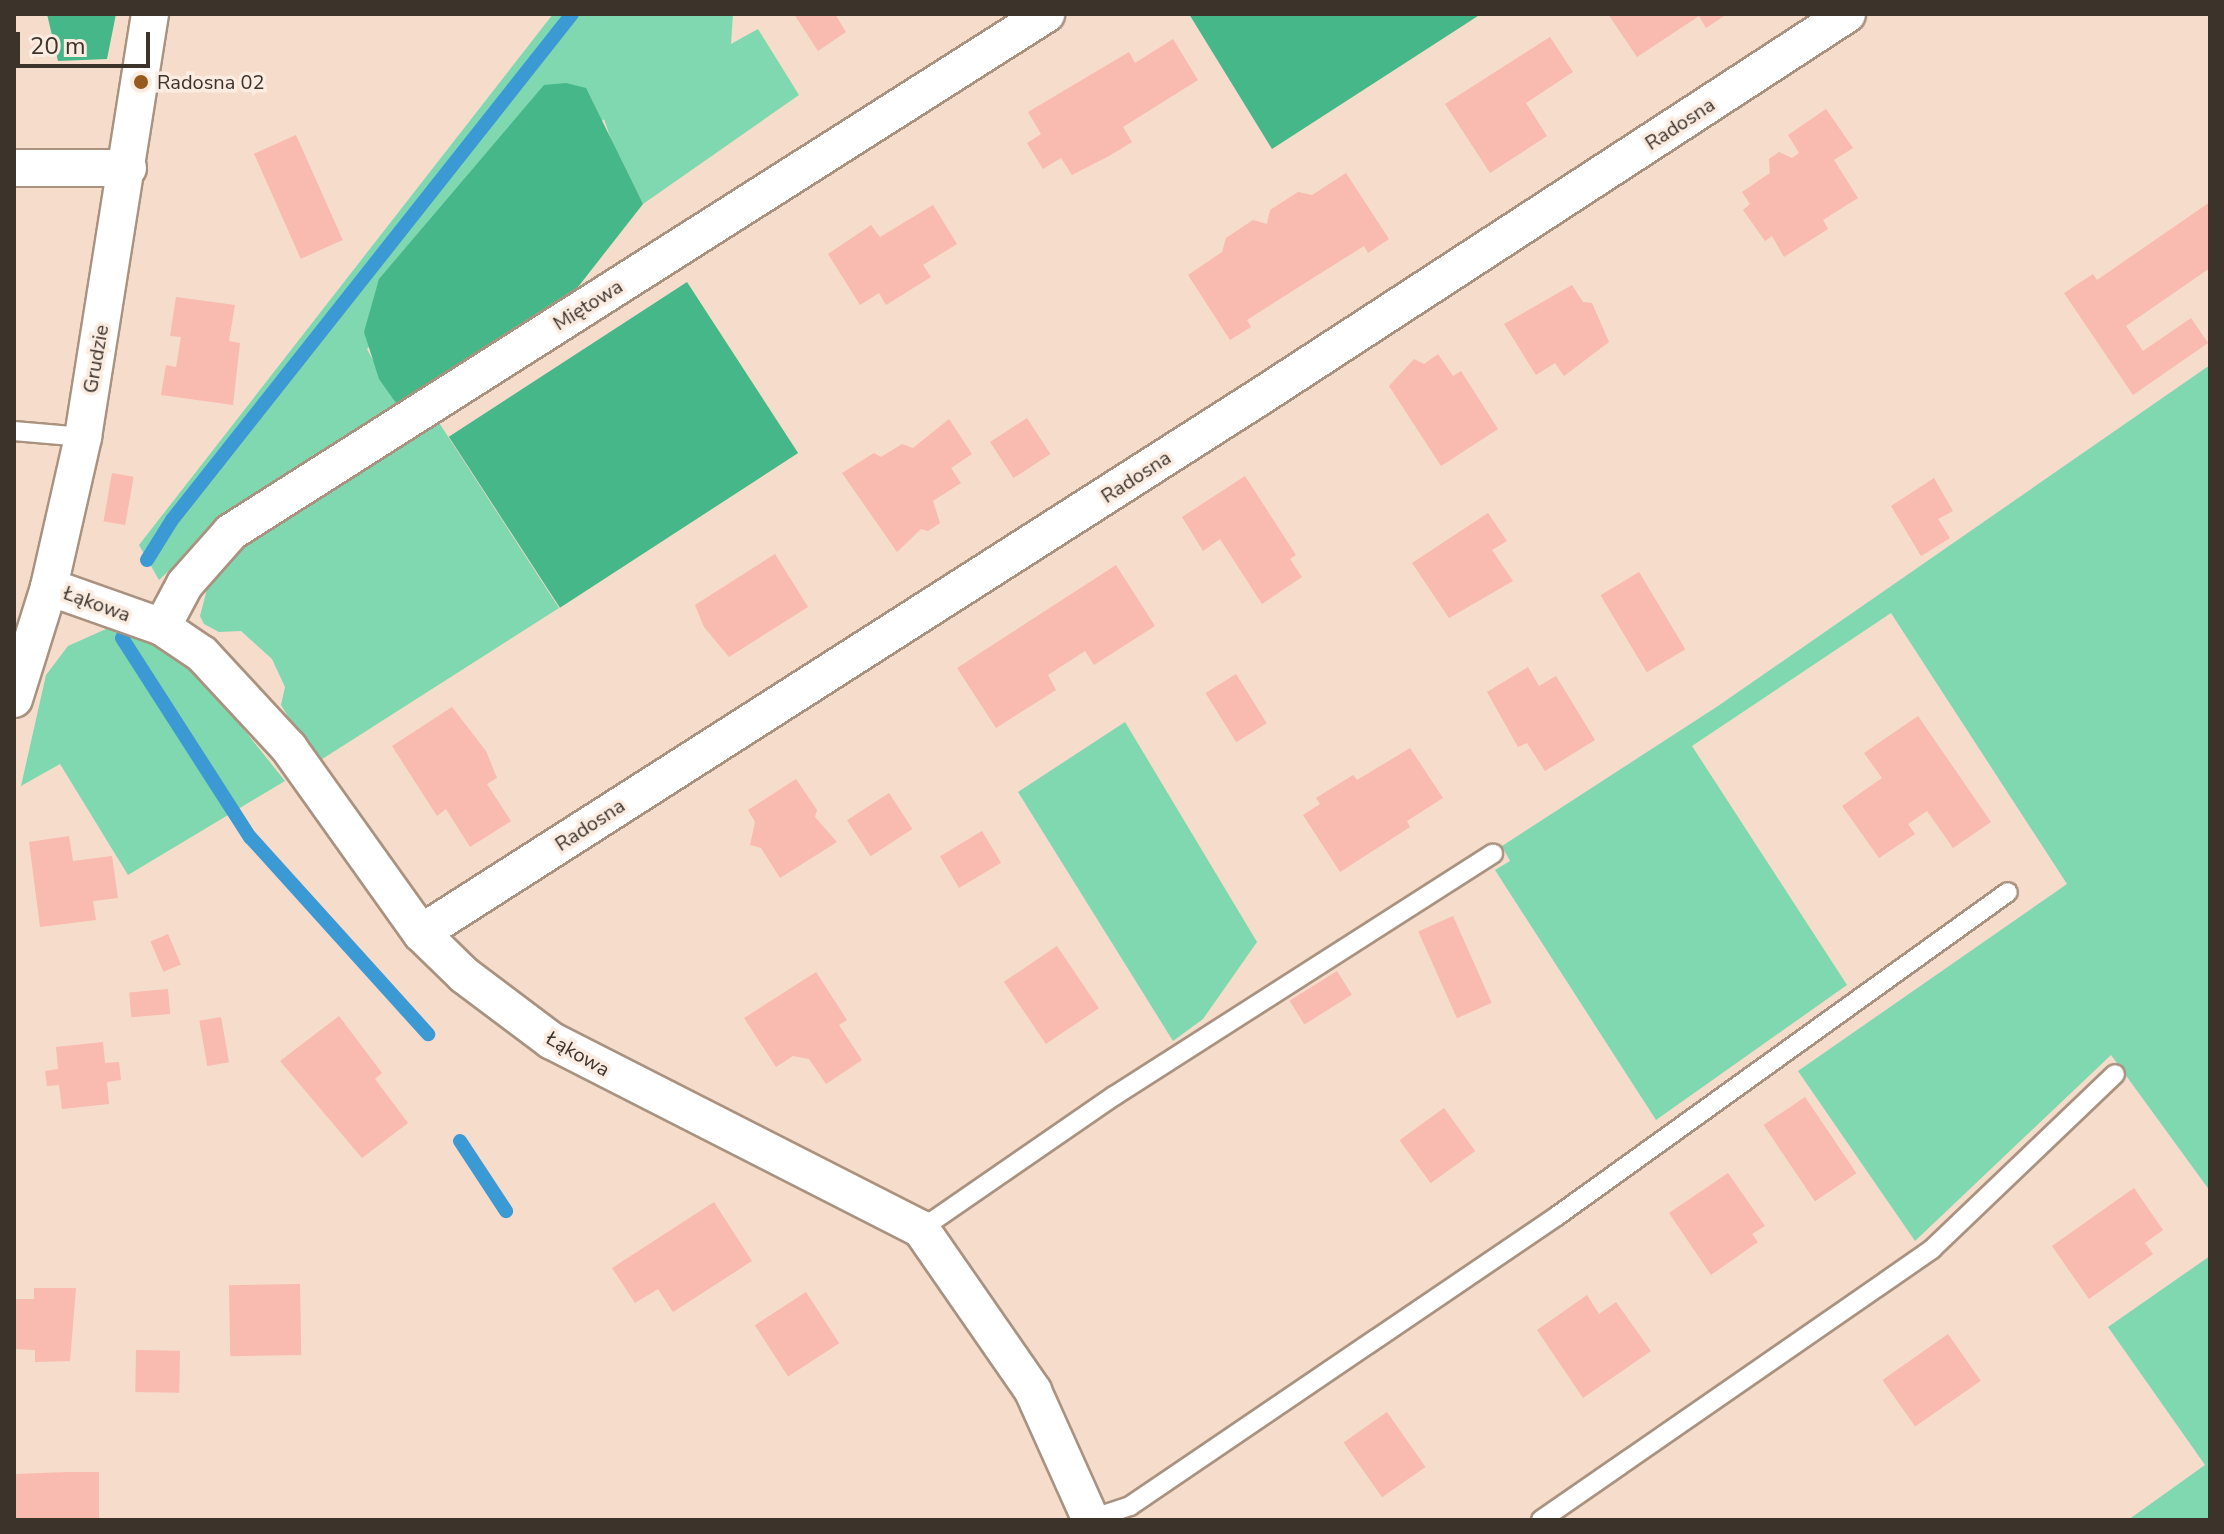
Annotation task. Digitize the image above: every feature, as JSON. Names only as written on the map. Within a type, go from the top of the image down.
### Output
[{"type":"street","name":"Grudzie","points":[[14,699],[23,637],[49,587],[83,437],[150,14]]},
{"type":"street","name":"Miętowa","points":[[162,627],[185,584],[231,532],[1046,14]]},
{"type":"street","name":"Radosna","points":[[421,933],[1245,407],[1847,14]]},
{"type":"street","points":[[14,168],[128,168]]},
{"type":"street","name":"Łąkowa","points":[[49,587],[162,627],[202,654],[289,748],[421,933],[464,975],[552,1041],[921,1229],[1033,1391],[1091,1519]]},
{"type":"lane","points":[[14,431],[83,437]]},
{"type":"lane","points":[[921,1229],[1114,1096],[1493,854]]},
{"type":"lane","points":[[1091,1519],[1130,1506],[1544,1225],[2008,892]]},
{"type":"lane","points":[[1541,1520],[1932,1249],[2115,1074]]},
{"type":"green space","points":[[47,14],[116,14],[107,59],[58,61]]},
{"type":"green space","points":[[553,14],[733,14],[731,44],[758,29],[799,95],[643,204],[616,154],[604,119],[367,349],[396,403],[242,501],[159,580],[139,545]]},
{"type":"green space","points":[[1189,14],[1481,14],[1272,149]]},
{"type":"green space","points":[[566,83],[586,88],[643,204],[578,287],[396,403],[379,379],[364,332],[379,279],[544,85]]},
{"type":"green space","points":[[687,282],[798,453],[560,608],[449,437]]},
{"type":"green space","points":[[2210,365],[2210,1191],[2111,1055],[1915,1241],[1798,1071],[2067,884],[1891,613],[1692,746],[1847,985],[1656,1120],[1495,870],[1510,861],[1502,846],[1718,706]]},
{"type":"green space","points":[[436,418],[559,608],[316,763],[281,705],[285,687],[272,659],[241,631],[219,632],[204,624],[200,616],[211,574],[238,547]]},
{"type":"green space","points":[[106,629],[149,634],[194,667],[285,781],[128,875],[60,764],[21,786],[46,675],[68,646]]},
{"type":"green space","points":[[1125,722],[1257,942],[1203,1019],[1173,1041],[1018,792]]},
{"type":"green space","points":[[2210,1256],[2210,1520],[2128,1520],[2205,1465],[2108,1327]]},
{"type":"building","points":[[794,14],[835,14],[846,32],[818,51]]},
{"type":"building","points":[[1608,14],[1727,14],[1706,28],[1699,16],[1637,57]]},
{"type":"building","points":[[1550,37],[1573,72],[1526,103],[1547,136],[1490,173],[1445,104]]},
{"type":"building","points":[[1173,39],[1198,80],[1123,127],[1132,142],[1109,156],[1072,175],[1061,158],[1043,169],[1027,143],[1041,134],[1028,112],[1129,52],[1135,63]]},
{"type":"building","points":[[1826,109],[1853,148],[1834,160],[1858,198],[1823,220],[1828,229],[1784,257],[1772,236],[1765,241],[1743,210],[1750,204],[1742,192],[1770,173],[1769,159],[1779,152],[1792,158],[1799,153],[1788,135]]},
{"type":"building","points":[[296,135],[343,240],[301,259],[254,154]]},
{"type":"building","points":[[1346,173],[1389,239],[1368,253],[1364,246],[1305,283],[1247,320],[1251,327],[1230,340],[1188,275],[1222,252],[1226,238],[1253,220],[1267,224],[1270,210],[1298,192],[1312,195]]},
{"type":"building","points":[[2210,202],[2210,268],[2126,326],[2143,351],[2191,318],[2208,343],[2133,395],[2064,293],[2093,274],[2097,280]]},
{"type":"building","points":[[933,205],[957,244],[923,265],[931,277],[886,305],[879,293],[860,305],[828,254],[871,225],[880,237]]},
{"type":"building","points":[[1572,285],[1583,302],[1592,303],[1609,342],[1564,376],[1555,363],[1536,375],[1504,324]]},
{"type":"building","points":[[176,297],[235,305],[229,341],[240,343],[233,405],[161,395],[166,365],[176,367],[181,337],[170,336]]},
{"type":"building","points":[[1438,354],[1453,376],[1461,371],[1498,429],[1441,466],[1389,386],[1414,359],[1424,364]]},
{"type":"building","points":[[1027,418],[1050,454],[1014,478],[990,442]]},
{"type":"building","points":[[949,419],[972,454],[951,468],[961,483],[933,501],[940,523],[928,531],[921,529],[897,552],[842,473],[874,453],[881,457],[902,444],[913,448]]},
{"type":"building","points":[[112,473],[134,477],[125,525],[103,521]]},
{"type":"building","points":[[1245,476],[1296,555],[1290,559],[1302,577],[1262,604],[1220,539],[1203,551],[1182,517]]},
{"type":"building","points":[[1934,478],[1953,511],[1938,519],[1950,538],[1921,556],[1891,506]]},
{"type":"building","points":[[1488,513],[1507,541],[1492,550],[1513,581],[1449,618],[1412,563]]},
{"type":"building","points":[[775,554],[808,607],[729,657],[704,627],[695,605]]},
{"type":"building","points":[[1116,565],[1155,626],[1094,665],[1085,651],[1048,675],[1056,690],[996,728],[957,668]]},
{"type":"building","points":[[1639,572],[1685,649],[1647,672],[1600,595]]},
{"type":"building","points":[[1528,667],[1539,686],[1556,676],[1595,740],[1545,771],[1527,743],[1518,747],[1487,692]]},
{"type":"building","points":[[1236,674],[1267,723],[1236,742],[1205,693]]},
{"type":"building","points":[[452,707],[486,751],[497,778],[487,784],[511,821],[470,847],[446,809],[437,816],[392,746]]},
{"type":"building","points":[[1918,716],[1991,822],[1953,848],[1927,811],[1908,824],[1915,834],[1879,858],[1842,806],[1882,778],[1864,753]]},
{"type":"building","points":[[1410,748],[1443,798],[1407,821],[1410,827],[1340,872],[1303,815],[1320,804],[1316,798],[1353,775],[1357,780]]},
{"type":"building","points":[[796,779],[817,810],[815,817],[837,842],[780,878],[761,848],[750,845],[755,822],[748,810]]},
{"type":"building","points":[[889,793],[912,829],[870,856],[847,820]]},
{"type":"building","points":[[982,831],[1001,863],[959,888],[940,856]]},
{"type":"building","points":[[69,836],[73,861],[112,856],[118,898],[93,901],[96,920],[40,927],[29,842]]},
{"type":"building","points":[[1453,916],[1492,1003],[1457,1018],[1418,931]]},
{"type":"building","points":[[168,934],[181,964],[163,972],[151,941]]},
{"type":"building","points":[[1057,946],[1099,1008],[1046,1044],[1004,982]]},
{"type":"building","points":[[1337,971],[1352,995],[1304,1024],[1290,1001]]},
{"type":"building","points":[[816,972],[847,1020],[839,1025],[862,1060],[826,1084],[809,1059],[793,1056],[776,1067],[744,1018]]},
{"type":"building","points":[[168,989],[170,1014],[131,1017],[129,992]]},
{"type":"building","points":[[339,1016],[382,1073],[375,1079],[408,1123],[362,1158],[280,1061]]},
{"type":"building","points":[[221,1017],[229,1062],[207,1066],[199,1021]]},
{"type":"building","points":[[103,1042],[105,1063],[119,1062],[121,1080],[107,1082],[109,1104],[62,1109],[59,1085],[47,1086],[45,1071],[58,1069],[56,1047]]},
{"type":"building","points":[[1805,1097],[1856,1173],[1815,1201],[1764,1125]]},
{"type":"building","points":[[1444,1108],[1475,1151],[1431,1183],[1400,1140]]},
{"type":"building","points":[[1728,1173],[1765,1226],[1752,1234],[1758,1242],[1711,1275],[1669,1213]]},
{"type":"building","points":[[2134,1188],[2163,1230],[2145,1243],[2153,1254],[2089,1299],[2052,1246]]},
{"type":"building","points":[[714,1202],[752,1261],[673,1312],[658,1289],[635,1303],[612,1268]]},
{"type":"building","points":[[300,1284],[301,1355],[230,1356],[229,1285]]},
{"type":"building","points":[[34,1288],[76,1288],[70,1361],[35,1362],[35,1350],[14,1349],[14,1299],[34,1299]]},
{"type":"building","points":[[806,1292],[839,1343],[788,1376],[755,1325]]},
{"type":"building","points":[[1587,1295],[1599,1314],[1616,1302],[1651,1351],[1583,1398],[1537,1330]]},
{"type":"building","points":[[1948,1334],[1981,1381],[1915,1427],[1882,1380]]},
{"type":"building","points":[[136,1350],[180,1351],[179,1393],[135,1392]]},
{"type":"building","points":[[1387,1412],[1425,1467],[1382,1497],[1344,1442]]},
{"type":"building","points":[[99,1472],[99,1520],[14,1520],[14,1474]]},
{"type":"waterway","points":[[147,560],[172,520],[572,14]]},
{"type":"waterway","points":[[122,638],[250,837],[428,1034]]},
{"type":"waterway","points":[[460,1141],[506,1211]]},
{"type":"place","name":"Radosna 02","points":[[141,82]]}]
